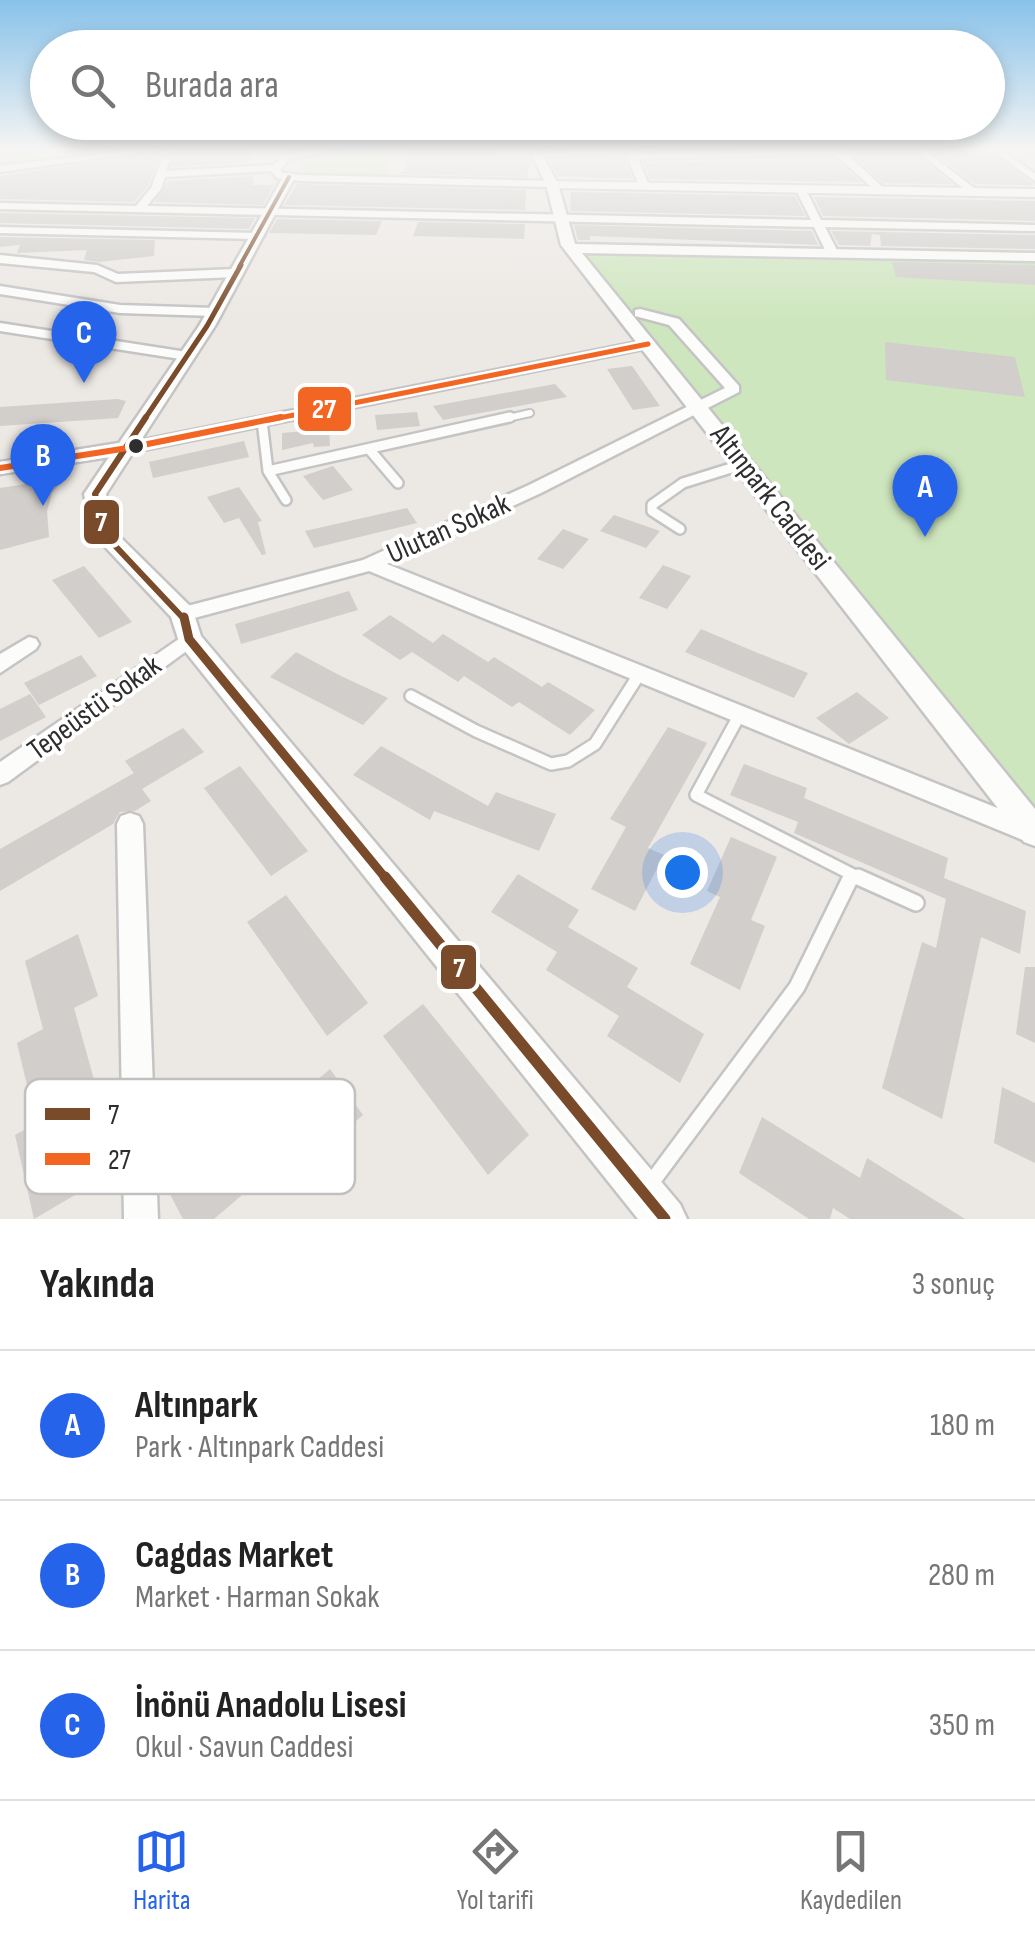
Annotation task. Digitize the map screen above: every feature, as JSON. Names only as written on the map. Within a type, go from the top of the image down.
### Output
[{"type":"street","points":[[0,206],[139,210],[265,224]]},
{"type":"street","points":[[139,210],[142,206]]},
{"type":"street","points":[[275,206],[187,356],[95,494],[104,534],[186,626],[665,1219]]},
{"type":"street","name":"Altınpark Caddesi","points":[[557,206],[571,248],[1035,833]]},
{"type":"street","points":[[809,206],[832,252]]},
{"type":"street","points":[[0,230],[560,218],[1035,228]]},
{"type":"street","points":[[571,248],[1035,257]]},
{"type":"street","points":[[0,259],[97,268],[116,278],[235,273]]},
{"type":"street","points":[[0,290],[120,309],[214,312]]},
{"type":"street","points":[[640,313],[674,322],[734,389],[701,408]]},
{"type":"street","points":[[0,328],[187,356]]},
{"type":"street","points":[[0,468],[128,448],[648,344]]},
{"type":"street","name":"Ulutan Sokak","points":[[186,626],[370,564],[701,408]]},
{"type":"street","points":[[370,564],[1035,833]]},
{"type":"street","name":"Tepeüstü Sokak","points":[[0,776],[186,626]]},
{"type":"street","points":[[0,665],[28,644]]},
{"type":"street","points":[[130,824],[137,1079]]},
{"type":"street","points":[[140,1194],[141,1219]]},
{"type":"lane","points":[[268,471],[530,414]]},
{"type":"lane","points":[[262,421],[268,471],[286,500]]},
{"type":"lane","points":[[369,449],[398,483]]},
{"type":"lane","points":[[680,529],[652,511],[652,504],[660,496],[704,475],[745,464]]},
{"type":"lane","points":[[410,696],[476,731],[551,764],[562,764],[587,754],[640,673]]},
{"type":"lane","points":[[740,714],[696,794],[852,875],[916,903]]},
{"type":"lane","points":[[644,1192],[797,987],[852,875]]},
{"type":"green space","points":[[571,248],[1035,257],[1035,832]]},
{"type":"building","points":[[327,206],[525,206],[525,210]]},
{"type":"building","points":[[570,206],[800,206],[805,216],[570,211]]},
{"type":"building","points":[[818,206],[1035,206],[1035,221],[823,216]]},
{"type":"building","points":[[0,213],[255,218],[249,229],[0,223]]},
{"type":"building","points":[[277,219],[382,221],[376,235],[269,233]]},
{"type":"building","points":[[418,222],[525,224],[524,239],[413,236]]},
{"type":"building","points":[[574,225],[812,231],[818,245],[590,236],[590,240],[578,240]]},
{"type":"building","points":[[831,231],[1035,235],[1035,249],[881,246],[880,235],[872,234],[870,246],[839,245]]},
{"type":"building","points":[[0,237],[155,240],[154,256],[99,262],[84,260],[87,250],[17,253],[20,245],[0,247]]},
{"type":"building","points":[[892,262],[1035,265],[1035,285],[896,277]]},
{"type":"building","points":[[885,342],[1015,357],[1025,397],[886,380]]},
{"type":"building","points":[[632,366],[660,406],[633,410],[607,369]]},
{"type":"building","points":[[555,384],[567,397],[443,420],[433,406]]},
{"type":"building","points":[[126,401],[118,418],[0,426],[0,407]]},
{"type":"building","points":[[417,412],[420,426],[377,430],[375,415]]},
{"type":"building","points":[[329,429],[330,446],[314,447],[313,443],[282,450],[282,433]]},
{"type":"building","points":[[244,441],[249,457],[153,478],[149,462]]},
{"type":"building","points":[[333,466],[353,490],[323,500],[303,476]]},
{"type":"building","points":[[64,478],[52,493],[47,511],[49,537],[0,550],[0,488]]},
{"type":"building","points":[[239,487],[262,521],[258,522],[266,554],[262,555],[239,518],[224,523],[207,497]]},
{"type":"building","points":[[407,508],[417,523],[314,548],[305,531]]},
{"type":"building","points":[[614,515],[660,531],[646,548],[600,531]]},
{"type":"building","points":[[563,529],[589,539],[563,569],[537,559]]},
{"type":"building","points":[[663,565],[691,576],[667,609],[639,598]]},
{"type":"building","points":[[84,566],[132,622],[99,638],[52,580]]},
{"type":"building","points":[[349,591],[358,610],[241,644],[235,624]]},
{"type":"building","points":[[390,615],[433,643],[443,634],[488,662],[494,657],[542,687],[548,682],[595,710],[570,735],[519,702],[512,707],[464,676],[458,682],[412,652],[400,660],[362,635]]},
{"type":"building","points":[[701,629],[808,673],[794,698],[685,652]]},
{"type":"building","points":[[296,652],[388,698],[363,725],[270,677]]},
{"type":"building","points":[[81,655],[97,676],[39,705],[24,683]]},
{"type":"building","points":[[857,692],[889,718],[849,744],[816,718]]},
{"type":"building","points":[[30,694],[46,717],[0,741],[0,709]]},
{"type":"building","points":[[668,727],[707,743],[648,848],[664,855],[635,911],[591,889],[626,827],[610,819]]},
{"type":"building","points":[[183,728],[204,752],[142,789],[151,801],[135,811],[120,812],[113,824],[0,891],[0,849],[134,773],[125,761]]},
{"type":"building","points":[[381,746],[488,806],[496,792],[556,814],[539,851],[434,811],[430,820],[353,775]]},
{"type":"building","points":[[744,764],[807,788],[804,798],[948,858],[944,878],[1026,911],[1020,954],[981,937],[942,1119],[882,1088],[922,942],[936,948],[946,899],[794,833],[798,822],[730,795]]},
{"type":"building","points":[[240,766],[308,851],[271,876],[204,788]]},
{"type":"building","points":[[731,837],[777,857],[751,920],[765,926],[740,990],[690,964],[720,897],[707,891]]},
{"type":"building","points":[[518,874],[579,910],[568,927],[638,968],[627,987],[704,1034],[680,1083],[607,1036],[619,1016],[546,970],[557,952],[491,912]]},
{"type":"building","points":[[286,895],[368,1003],[327,1036],[247,922]]},
{"type":"building","points":[[78,934],[98,996],[74,1008],[94,1079],[26,1079],[17,1043],[43,1029],[25,961]]},
{"type":"building","points":[[1025,967],[1035,967],[1035,1043],[1016,1034]]},
{"type":"building","points":[[423,1004],[529,1135],[488,1175],[383,1036]]},
{"type":"building","points":[[330,1069],[337,1079],[318,1079]]},
{"type":"building","points":[[1002,1087],[1035,1103],[1035,1163],[994,1143]]},
{"type":"building","points":[[355,1104],[363,1115],[355,1122]]},
{"type":"building","points":[[762,1117],[860,1178],[867,1158],[965,1219],[850,1219],[833,1208],[830,1219],[809,1219],[739,1173]]},
{"type":"building","points":[[25,1129],[25,1179],[15,1135]]},
{"type":"building","points":[[28,1194],[77,1194],[34,1219]]},
{"type":"building","points":[[170,1194],[243,1194],[214,1219],[183,1219]]},
{"type":"transit line","name":"7","points":[[273,206],[207,326],[95,494],[104,534],[183,614],[189,639],[665,1219]]},
{"type":"transit line","name":"27","points":[[0,468],[128,448],[648,344]]},
{"type":"place","name":"İnönü Anadolu Lisesi","points":[[84,383]]},
{"type":"place","name":"Cagdas Market","points":[[43,506]]},
{"type":"place","name":"Altınpark","points":[[925,537]]}]
